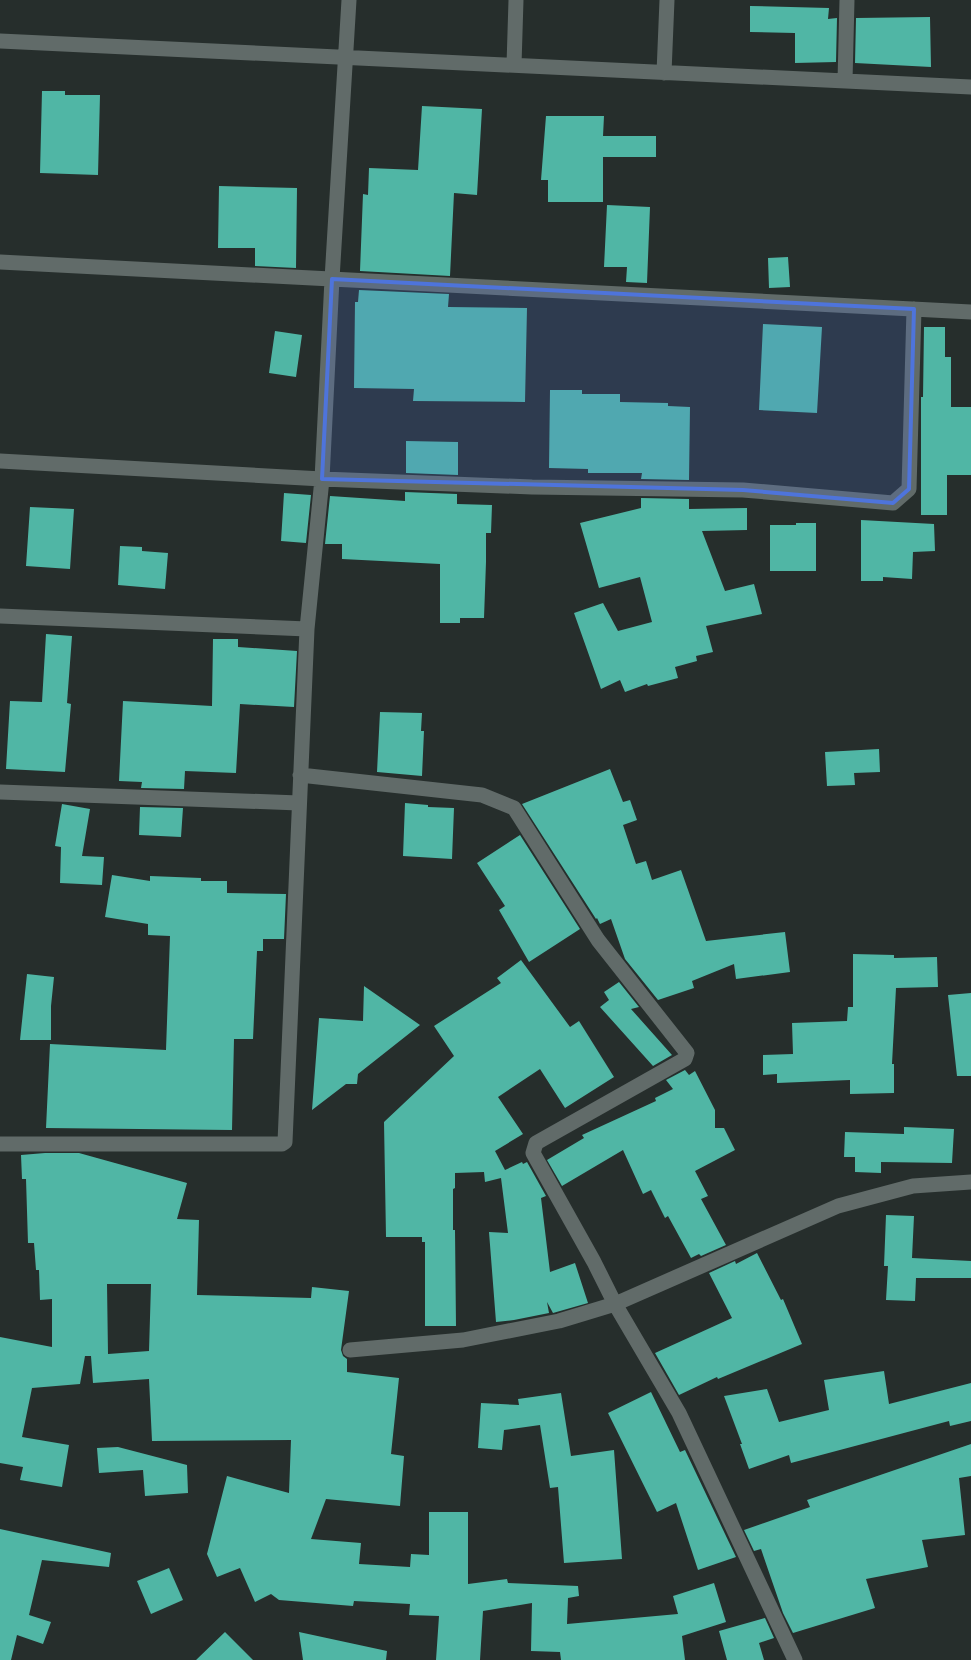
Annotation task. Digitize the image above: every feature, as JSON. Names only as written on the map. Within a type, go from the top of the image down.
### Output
[{"type":"street","points":[[0,1144],[282,1144],[285,1142],[307,629],[322,479],[349,0]]},
{"type":"street","points":[[514,65],[516,0]]},
{"type":"street","points":[[664,72],[667,0]]},
{"type":"street","points":[[845,82],[847,0]]},
{"type":"street","points":[[0,41],[971,88]]},
{"type":"street","points":[[0,262],[971,312]]},
{"type":"street","points":[[0,461],[322,479],[532,487],[743,490],[893,503],[909,489],[914,309]]},
{"type":"street","points":[[0,616],[307,629]]},
{"type":"street","points":[[300,775],[482,795],[514,808],[598,940],[687,1053],[685,1059],[536,1144],[533,1153],[594,1262],[615,1304],[679,1413],[795,1660]]},
{"type":"street","points":[[0,792],[299,803]]},
{"type":"street","points":[[350,1350],[463,1340],[559,1321],[615,1304],[838,1206],[913,1186],[971,1182]]},
{"type":"highlighted area","points":[[332,279],[914,309],[909,489],[893,503],[743,490],[322,479]]},
{"type":"building","points":[[750,6],[829,8],[828,19],[837,18],[836,62],[795,63],[795,33],[750,32]]},
{"type":"building","points":[[930,17],[931,67],[855,63],[856,18]]},
{"type":"building","points":[[42,91],[65,91],[65,95],[100,95],[98,175],[40,173]]},
{"type":"building","points":[[422,106],[482,109],[477,195],[454,193],[450,276],[360,271],[363,194],[368,195],[369,168],[418,170]]},
{"type":"building","points":[[546,116],[604,116],[603,136],[656,136],[656,157],[603,157],[603,202],[548,202],[548,180],[541,180]]},
{"type":"building","points":[[219,186],[297,188],[296,268],[255,266],[255,248],[218,248]]},
{"type":"building","points":[[607,205],[650,207],[647,283],[626,282],[627,267],[604,267]]},
{"type":"building","points":[[788,257],[790,287],[769,288],[768,258]]},
{"type":"building","points":[[359,290],[449,294],[448,307],[527,308],[525,402],[413,401],[414,389],[354,388],[355,302],[358,302]]},
{"type":"building","points":[[763,324],[822,327],[817,413],[759,410]]},
{"type":"building","points":[[924,327],[945,327],[945,357],[951,357],[951,407],[971,407],[971,475],[947,475],[947,515],[921,515],[921,397],[923,397]]},
{"type":"building","points":[[275,331],[302,335],[296,377],[269,373]]},
{"type":"building","points":[[550,390],[582,390],[582,394],[620,394],[620,402],[668,403],[668,406],[690,407],[689,480],[641,479],[642,473],[588,473],[588,469],[549,468]]},
{"type":"building","points":[[406,441],[458,442],[458,475],[406,473]]},
{"type":"building","points":[[405,492],[457,494],[457,504],[492,505],[491,533],[486,533],[484,618],[460,618],[460,623],[440,623],[440,564],[342,559],[342,544],[325,544],[330,496],[405,501]]},
{"type":"building","points":[[284,493],[311,495],[306,543],[281,541]]},
{"type":"building","points":[[641,498],[689,499],[689,509],[747,508],[747,530],[702,531],[725,591],[754,584],[762,614],[706,626],[713,652],[696,656],[697,661],[675,667],[678,678],[648,686],[647,684],[625,692],[620,680],[601,689],[574,613],[603,603],[618,631],[652,622],[640,577],[599,588],[580,523],[641,508]]},
{"type":"building","points":[[30,507],[74,509],[70,569],[26,566]]},
{"type":"building","points":[[861,520],[934,524],[935,551],[913,552],[912,579],[883,577],[883,581],[861,581]]},
{"type":"building","points":[[796,523],[816,523],[816,571],[770,571],[770,525],[796,525]]},
{"type":"building","points":[[120,546],[142,547],[142,551],[168,553],[165,589],[118,585]]},
{"type":"building","points":[[46,634],[72,636],[67,703],[71,704],[65,772],[6,769],[10,701],[42,702]]},
{"type":"building","points":[[213,639],[238,639],[238,647],[297,651],[294,707],[240,704],[236,773],[185,771],[184,789],[141,788],[142,782],[119,781],[123,701],[212,706]]},
{"type":"building","points":[[380,712],[422,713],[421,731],[424,731],[422,776],[377,772]]},
{"type":"building","points":[[879,749],[880,772],[854,773],[855,785],[827,786],[825,752]]},
{"type":"building","points":[[610,769],[623,802],[630,800],[637,820],[623,825],[636,864],[646,861],[652,880],[681,870],[706,941],[785,932],[790,972],[736,979],[734,964],[692,981],[694,988],[658,1000],[625,959],[611,919],[600,924],[596,919],[522,804]]},
{"type":"building","points":[[405,803],[428,805],[428,807],[454,808],[452,859],[403,856]]},
{"type":"building","points":[[62,804],[90,809],[82,856],[104,857],[102,885],[60,883],[61,847],[55,846]]},
{"type":"building","points":[[140,807],[183,808],[181,837],[139,835]]},
{"type":"building","points":[[520,835],[580,929],[529,962],[499,910],[505,906],[477,863]]},
{"type":"building","points":[[112,875],[150,881],[150,876],[201,878],[201,881],[227,881],[227,893],[286,894],[284,939],[263,939],[263,951],[257,951],[253,1039],[234,1039],[232,1130],[46,1128],[50,1044],[166,1050],[170,936],[148,935],[148,924],[105,917]]},
{"type":"building","points":[[853,954],[894,955],[894,958],[937,957],[938,987],[896,988],[892,1064],[894,1064],[894,1093],[850,1094],[850,1080],[777,1083],[777,1074],[763,1075],[763,1055],[793,1054],[792,1023],[847,1021],[848,1007],[853,1007]]},
{"type":"building","points":[[521,960],[570,1027],[579,1021],[614,1077],[565,1108],[540,1069],[498,1097],[523,1134],[495,1151],[505,1170],[522,1162],[523,1164],[527,1162],[546,1196],[541,1198],[550,1272],[575,1263],[588,1303],[553,1313],[547,1302],[549,1313],[496,1322],[489,1232],[508,1233],[501,1178],[485,1182],[484,1172],[455,1173],[453,1230],[455,1230],[456,1326],[425,1326],[425,1242],[422,1242],[422,1237],[386,1237],[384,1122],[454,1056],[434,1026],[501,983],[497,978]]},
{"type":"building","points":[[27,974],[54,977],[51,1006],[51,1040],[20,1040]]},
{"type":"building","points":[[619,982],[639,1007],[631,1009],[672,1055],[653,1066],[600,1007],[609,1000],[604,992]]},
{"type":"building","points":[[364,986],[420,1025],[358,1074],[357,1084],[346,1084],[312,1110],[319,1018],[363,1021]]},
{"type":"building","points":[[971,993],[971,1076],[957,1076],[948,995]]},
{"type":"building","points":[[685,1070],[689,1075],[695,1071],[715,1110],[715,1128],[724,1128],[735,1150],[695,1171],[708,1196],[701,1199],[726,1245],[701,1256],[699,1254],[691,1258],[668,1216],[665,1218],[651,1190],[643,1194],[623,1150],[562,1186],[547,1160],[584,1138],[582,1135],[656,1101],[655,1098],[673,1089],[666,1080]]},
{"type":"building","points":[[904,1127],[954,1129],[952,1163],[881,1162],[881,1173],[855,1172],[855,1157],[844,1157],[845,1132],[904,1134]]},
{"type":"building","points":[[79,1153],[187,1183],[177,1219],[199,1220],[197,1295],[311,1298],[312,1287],[349,1291],[341,1350],[343,1356],[347,1359],[347,1372],[399,1378],[391,1454],[404,1456],[400,1506],[326,1499],[311,1539],[361,1543],[359,1564],[410,1567],[411,1554],[429,1555],[429,1512],[468,1512],[468,1584],[507,1579],[508,1583],[578,1586],[579,1596],[568,1598],[567,1624],[678,1614],[673,1596],[714,1583],[726,1622],[682,1636],[685,1660],[561,1660],[560,1652],[531,1651],[532,1603],[483,1611],[480,1660],[436,1660],[439,1616],[409,1615],[410,1604],[354,1601],[353,1606],[279,1600],[271,1594],[255,1602],[240,1568],[217,1577],[207,1554],[227,1476],[289,1493],[291,1440],[152,1441],[149,1379],[93,1383],[91,1356],[85,1356],[80,1384],[32,1388],[22,1437],[69,1445],[62,1487],[20,1480],[23,1467],[0,1463],[0,1337],[52,1347],[52,1299],[40,1300],[39,1270],[36,1270],[34,1243],[28,1243],[26,1179],[22,1179],[21,1155]],"holes":[[[107,1284],[151,1284],[149,1351],[108,1354]]]},
{"type":"building","points":[[886,1215],[914,1216],[912,1258],[971,1261],[971,1278],[916,1278],[915,1301],[886,1300],[888,1266],[884,1266]]},
{"type":"building","points":[[757,1253],[781,1300],[783,1299],[802,1344],[718,1379],[717,1377],[679,1395],[655,1353],[732,1318],[709,1273],[735,1261],[736,1264]]},
{"type":"building","points":[[884,1371],[889,1404],[971,1383],[971,1421],[950,1426],[949,1421],[791,1463],[789,1455],[749,1469],[724,1396],[767,1389],[779,1422],[829,1410],[824,1380]]},
{"type":"building","points":[[651,1392],[680,1452],[685,1450],[736,1557],[698,1570],[676,1503],[657,1512],[608,1413]]},
{"type":"building","points":[[561,1393],[571,1456],[614,1450],[622,1559],[564,1563],[558,1487],[550,1488],[540,1425],[504,1430],[502,1450],[478,1448],[481,1403],[519,1405],[518,1399]]},
{"type":"building","points":[[971,1444],[971,1476],[959,1478],[965,1535],[922,1540],[928,1567],[866,1579],[875,1608],[793,1633],[783,1613],[761,1549],[754,1551],[744,1530],[810,1507],[807,1500]]},
{"type":"building","points":[[118,1447],[187,1465],[188,1493],[145,1496],[143,1470],[99,1473],[97,1448]]},
{"type":"building","points":[[0,1529],[111,1553],[109,1567],[42,1560],[29,1615],[51,1622],[43,1644],[17,1635],[11,1660],[0,1660]]},
{"type":"building","points":[[169,1568],[183,1600],[151,1614],[137,1581]]},
{"type":"building","points":[[765,1618],[774,1638],[759,1643],[764,1660],[727,1660],[719,1631]]},
{"type":"building","points":[[225,1632],[253,1660],[196,1660]]},
{"type":"building","points":[[299,1632],[387,1651],[386,1660],[303,1660]]}]
